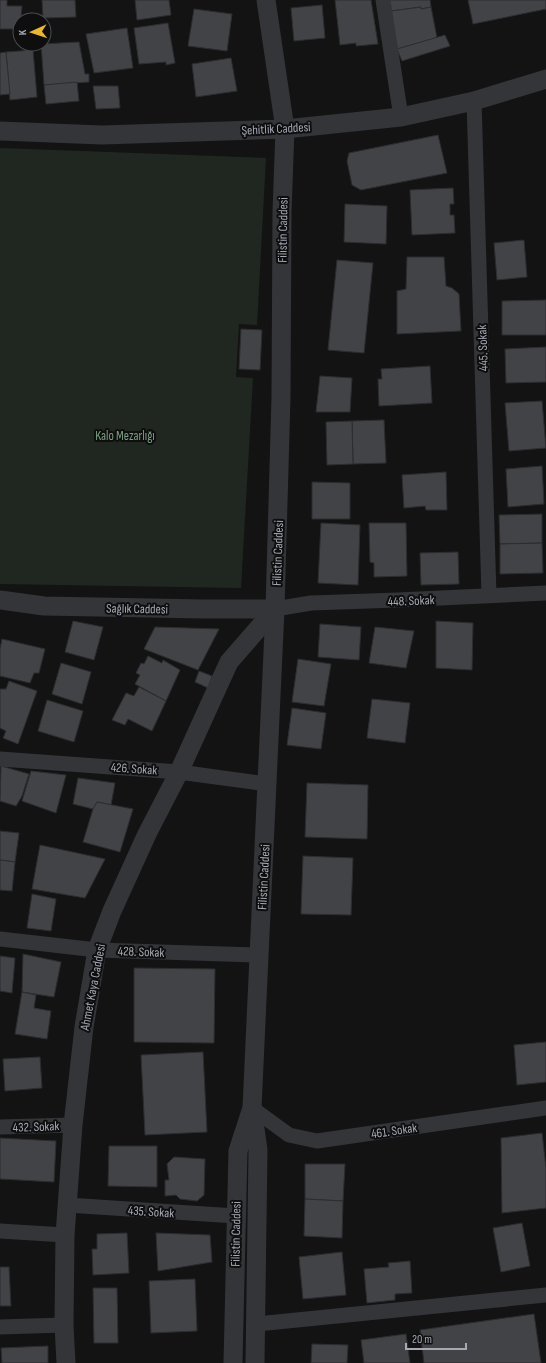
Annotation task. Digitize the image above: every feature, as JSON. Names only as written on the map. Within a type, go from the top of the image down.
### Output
[{"type":"street","name":"Filistin Caddesi","points":[[256,1363],[258,1150],[252,1108],[275,609],[281,397],[282,212],[285,129],[266,0]]},
{"type":"street","points":[[384,0],[402,117]]},
{"type":"street","name":"Şehitlik Caddesi","points":[[0,131],[102,135],[285,129],[402,117],[474,101],[546,79]]},
{"type":"street","name":"445. Sokak","points":[[474,101],[490,595]]},
{"type":"street","name":"448. Sokak","points":[[275,609],[311,603],[546,593]]},
{"type":"street","name":"Sağlık Caddesi","points":[[0,600],[44,606],[202,610],[275,609]]},
{"type":"street","name":"Ahmet Kaya Caddesi","points":[[66,1363],[64,1326],[65,1235],[73,1125],[84,1027],[98,950],[118,897],[147,834],[179,772],[229,662],[275,609]]},
{"type":"street","name":"426. Sokak","points":[[0,759],[179,772],[267,784]]},
{"type":"street","name":"428. Sokak","points":[[0,939],[98,950],[259,955]]},
{"type":"street","name":"Filistin Caddesi","points":[[233,1363],[238,1151],[252,1108]]},
{"type":"street","name":"461. Sokak","points":[[252,1108],[289,1135],[317,1141],[546,1108]]},
{"type":"street","name":"432. Sokak","points":[[0,1127],[73,1125]]},
{"type":"street","name":"435. Sokak","points":[[67,1205],[236,1216]]},
{"type":"street","points":[[0,1231],[65,1235]]},
{"type":"street","points":[[257,1324],[546,1294]]},
{"type":"street","points":[[0,1327],[64,1326]]},
{"type":"green space","name":"Kalo Mezarlığı","points":[[0,148],[266,158],[257,325],[239,324],[236,377],[253,378],[241,588],[0,584]]},
{"type":"building","points":[[0,0],[7,0],[7,6],[22,6],[21,12],[12,12],[12,29],[0,29]]},
{"type":"building","points":[[42,0],[75,0],[76,17],[52,18],[52,12],[43,12]]},
{"type":"building","points":[[135,0],[169,0],[171,15],[137,20]]},
{"type":"building","points":[[335,0],[371,0],[378,44],[356,46],[356,43],[340,45]]},
{"type":"building","points":[[389,0],[430,0],[431,7],[391,11]]},
{"type":"building","points":[[468,0],[546,0],[546,9],[473,24]]},
{"type":"building","points":[[322,5],[325,38],[294,41],[291,8]]},
{"type":"building","points":[[421,7],[421,9],[431,7],[437,38],[397,49],[391,11]]},
{"type":"building","points":[[194,9],[232,14],[227,51],[188,46]]},
{"type":"building","points":[[168,23],[175,63],[166,65],[166,62],[139,64],[134,28]]},
{"type":"building","points":[[127,28],[133,68],[94,73],[86,34]]},
{"type":"building","points":[[445,35],[450,46],[402,61],[397,49]]},
{"type":"building","points":[[79,42],[85,74],[89,74],[89,82],[44,85],[42,52],[52,52],[52,43]]},
{"type":"building","points":[[6,52],[33,52],[37,97],[10,100]]},
{"type":"building","points":[[6,52],[10,94],[0,95],[0,53]]},
{"type":"building","points":[[231,58],[237,91],[196,97],[192,64]]},
{"type":"building","points":[[77,82],[79,101],[46,104],[44,85]]},
{"type":"building","points":[[93,86],[118,86],[120,108],[96,109]]},
{"type":"building","points":[[438,135],[447,173],[361,190],[352,185],[347,161],[349,153]]},
{"type":"building","points":[[453,188],[454,204],[450,204],[450,215],[454,215],[455,233],[412,235],[410,190]]},
{"type":"building","points":[[345,204],[387,206],[386,244],[344,242]]},
{"type":"building","points":[[524,240],[527,277],[497,280],[494,243]]},
{"type":"building","points":[[407,257],[444,257],[446,286],[452,288],[459,294],[461,331],[397,334],[397,291],[406,289]]},
{"type":"building","points":[[337,260],[373,263],[364,353],[328,350]]},
{"type":"building","points":[[546,300],[546,335],[502,335],[502,301]]},
{"type":"building","points":[[241,329],[262,330],[260,370],[239,369]]},
{"type":"building","points":[[546,347],[546,382],[506,383],[505,349]]},
{"type":"building","points":[[430,366],[432,403],[379,406],[378,379],[382,379],[381,369]]},
{"type":"building","points":[[320,376],[352,378],[350,412],[316,412]]},
{"type":"building","points":[[542,401],[546,448],[509,451],[505,403]]},
{"type":"building","points":[[384,420],[386,463],[353,464],[352,421]]},
{"type":"building","points":[[352,421],[353,464],[327,465],[326,422]]},
{"type":"building","points":[[542,466],[544,504],[508,507],[506,469]]},
{"type":"building","points":[[446,472],[447,510],[426,510],[425,506],[404,508],[402,475]]},
{"type":"building","points":[[312,482],[350,483],[350,519],[312,519]]},
{"type":"building","points":[[542,514],[542,543],[500,544],[499,515]]},
{"type":"building","points":[[321,523],[360,525],[358,585],[318,583]]},
{"type":"building","points":[[369,523],[406,523],[407,576],[374,577],[374,563],[370,562]]},
{"type":"building","points":[[542,543],[543,573],[500,574],[500,544]]},
{"type":"building","points":[[458,552],[459,584],[421,585],[420,553]]},
{"type":"building","points":[[73,621],[103,627],[94,660],[65,652]]},
{"type":"building","points":[[436,621],[473,623],[472,670],[436,668]]},
{"type":"building","points":[[320,624],[361,627],[359,660],[318,657]]},
{"type":"building","points":[[155,627],[219,629],[198,670],[144,649]]},
{"type":"building","points":[[375,627],[414,631],[406,668],[369,663]]},
{"type":"building","points":[[2,639],[45,649],[39,673],[34,673],[30,683],[0,676],[0,649]]},
{"type":"building","points":[[148,656],[162,663],[163,660],[180,670],[166,701],[135,684],[140,675],[136,673],[141,663],[144,664]]},
{"type":"building","points":[[298,659],[331,664],[324,706],[292,702]]},
{"type":"building","points":[[61,663],[91,672],[82,704],[52,694]]},
{"type":"building","points":[[199,671],[212,676],[208,688],[195,682]]},
{"type":"building","points":[[9,681],[37,691],[18,744],[3,738],[6,731],[0,728],[0,689],[6,689]]},
{"type":"building","points":[[139,687],[166,701],[152,731],[128,719],[125,725],[112,720],[126,693],[134,696]]},
{"type":"building","points":[[372,699],[410,703],[405,743],[367,738]]},
{"type":"building","points":[[47,700],[83,711],[74,742],[38,731]]},
{"type":"building","points":[[292,708],[326,713],[321,749],[287,745]]},
{"type":"building","points":[[1,766],[29,774],[22,796],[16,806],[0,801]]},
{"type":"building","points":[[31,771],[66,775],[56,813],[22,801]]},
{"type":"building","points":[[78,778],[115,783],[111,805],[97,802],[93,809],[73,804]]},
{"type":"building","points":[[307,783],[368,785],[367,839],[305,837]]},
{"type":"building","points":[[97,802],[133,809],[120,852],[83,842],[93,809]]},
{"type":"building","points":[[0,831],[19,833],[15,862],[0,860]]},
{"type":"building","points":[[40,845],[105,859],[85,898],[32,889]]},
{"type":"building","points":[[303,856],[353,858],[351,915],[301,914]]},
{"type":"building","points":[[0,860],[15,862],[12,891],[0,890]]},
{"type":"building","points":[[32,894],[56,899],[51,931],[27,928]]},
{"type":"building","points":[[23,954],[61,962],[54,997],[22,992]]},
{"type":"building","points":[[0,956],[15,958],[12,993],[0,991]]},
{"type":"building","points":[[134,968],[215,969],[214,1043],[134,1042]]},
{"type":"building","points":[[22,992],[36,995],[34,1008],[51,1011],[47,1039],[15,1034]]},
{"type":"building","points":[[546,1042],[546,1082],[517,1085],[514,1045]]},
{"type":"building","points":[[203,1052],[207,1132],[145,1135],[141,1055]]},
{"type":"building","points":[[40,1057],[42,1088],[5,1091],[3,1059]]},
{"type":"building","points":[[542,1133],[546,1168],[546,1208],[502,1213],[501,1138]]},
{"type":"building","points":[[0,1138],[56,1141],[54,1182],[0,1179]]},
{"type":"building","points":[[109,1146],[157,1146],[157,1187],[108,1186]]},
{"type":"building","points":[[174,1157],[205,1159],[204,1195],[197,1201],[180,1199],[176,1195],[165,1196],[165,1180],[169,1180],[167,1164]]},
{"type":"building","points":[[305,1164],[345,1164],[343,1201],[305,1199]]},
{"type":"building","points":[[305,1199],[343,1201],[342,1238],[304,1236]]},
{"type":"building","points":[[522,1223],[530,1266],[501,1272],[493,1228]]},
{"type":"building","points":[[127,1233],[129,1273],[93,1275],[92,1249],[97,1249],[97,1234]]},
{"type":"building","points":[[156,1233],[210,1235],[212,1262],[158,1271]]},
{"type":"building","points":[[342,1252],[346,1295],[303,1299],[299,1257]]},
{"type":"building","points":[[410,1261],[412,1293],[395,1294],[395,1300],[367,1303],[364,1269],[389,1267],[388,1263]]},
{"type":"building","points":[[0,1267],[9,1267],[11,1306],[0,1306]]},
{"type":"building","points":[[195,1279],[197,1331],[151,1333],[149,1281]]},
{"type":"building","points":[[93,1288],[117,1288],[118,1343],[94,1343]]},
{"type":"building","points":[[534,1314],[541,1363],[424,1363],[420,1330]]},
{"type":"building","points":[[406,1334],[410,1363],[364,1363],[361,1340]]},
{"type":"building","points":[[312,1344],[348,1345],[347,1363],[311,1363]]},
{"type":"building","points":[[48,1346],[48,1363],[2,1363],[1,1348]]}]
